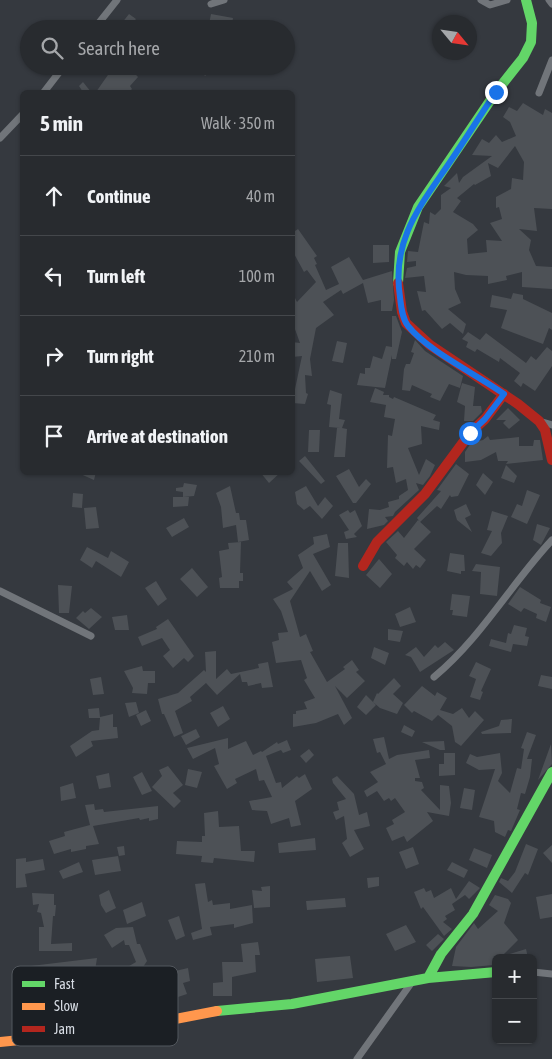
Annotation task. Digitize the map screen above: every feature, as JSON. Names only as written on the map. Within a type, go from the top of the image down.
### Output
[{"type":"street","points":[[101,20],[117,0]]},
{"type":"street","points":[[211,4],[224,0]]},
{"type":"street","points":[[481,0],[490,6],[507,0]]},
{"type":"street","points":[[526,0],[532,23],[531,42],[418,206],[402,245],[398,268],[399,294],[406,323],[416,334],[504,394],[539,421],[545,430],[552,460]]},
{"type":"street","points":[[550,0],[552,4]]},
{"type":"street","points":[[539,93],[552,60]]},
{"type":"street","points":[[46,90],[57,75]]},
{"type":"street","points":[[0,138],[20,117]]},
{"type":"street","points":[[363,566],[377,542],[426,494],[470,433],[485,419],[504,394]]},
{"type":"street","points":[[539,421],[552,425]]},
{"type":"street","points":[[434,677],[474,637],[532,561],[552,540]]},
{"type":"street","points":[[0,591],[91,636]]},
{"type":"street","points":[[428,978],[442,954],[473,914],[552,772]]},
{"type":"street","points":[[178,1019],[218,1011],[292,1004],[428,978],[492,972]]},
{"type":"street","points":[[537,972],[552,974]]},
{"type":"street","points":[[356,1059],[412,982]]},
{"type":"building","points":[[129,14],[136,19],[135,20],[124,20]]},
{"type":"building","points":[[211,14],[233,18],[233,20],[210,20]]},
{"type":"building","points":[[108,75],[136,75],[138,77],[130,86],[131,90],[97,90]]},
{"type":"building","points":[[83,82],[89,90],[82,90],[79,86]]},
{"type":"building","points":[[523,103],[543,115],[545,109],[552,113],[552,209],[534,208],[537,231],[519,229],[531,240],[529,250],[536,266],[552,267],[552,289],[522,287],[522,272],[506,276],[507,280],[488,284],[488,276],[466,275],[454,272],[455,289],[461,303],[448,309],[466,324],[463,334],[450,323],[442,329],[425,310],[422,311],[417,291],[426,292],[424,276],[405,278],[407,268],[416,266],[416,261],[407,262],[408,251],[418,252],[424,222],[429,224],[430,212],[435,215],[441,209],[441,195],[451,188],[444,186],[457,173],[459,183],[463,177],[492,156],[472,155],[482,139],[489,143],[496,135],[502,142],[516,136],[510,122],[503,117],[509,107],[517,111]],"holes":[[[515,146],[524,162],[523,180],[512,178],[511,189],[496,197],[496,208],[499,207],[502,219],[490,223],[502,241],[486,240],[487,252],[468,254],[467,239],[478,230],[473,224],[453,212],[461,201],[457,198],[474,184],[491,176],[488,163],[498,168]]]},
{"type":"building","points":[[298,229],[317,256],[314,258],[317,264],[315,265],[326,290],[339,284],[331,267],[349,257],[363,280],[392,271],[394,300],[392,311],[381,311],[381,300],[368,303],[363,283],[343,294],[341,290],[323,302],[334,315],[316,328],[310,359],[312,376],[305,375],[306,393],[308,394],[305,404],[295,403],[295,389],[302,356],[295,357],[295,342],[300,343],[295,329],[295,298],[297,302],[316,282],[307,270],[304,272],[295,256],[295,231]]},
{"type":"building","points":[[373,245],[389,245],[389,262],[373,263]]},
{"type":"building","points":[[513,293],[523,295],[523,299],[552,313],[552,330],[549,328],[543,344],[501,328],[507,310],[490,307],[492,295],[511,299]]},
{"type":"building","points":[[392,316],[396,316],[402,332],[396,359],[392,359],[392,355],[385,388],[357,385],[360,373],[365,374],[365,368],[370,368],[373,356],[382,359],[386,346],[392,347]]},
{"type":"building","points":[[468,332],[480,340],[486,333],[526,363],[531,356],[536,360],[547,347],[552,351],[552,366],[535,391],[523,383],[521,387],[514,381],[520,373],[500,358],[499,362],[477,349],[475,352],[466,347],[468,342],[462,339]]},
{"type":"building","points":[[415,340],[425,351],[463,376],[460,388],[449,384],[440,401],[430,397],[432,394],[412,385],[410,391],[402,390],[404,369],[406,364],[410,364],[414,353],[411,352]]},
{"type":"building","points":[[337,341],[347,343],[343,363],[332,361]]},
{"type":"building","points":[[462,383],[475,387],[473,406],[481,406],[482,412],[473,421],[464,421],[465,406],[457,402]]},
{"type":"building","points":[[375,388],[384,392],[383,395],[389,395],[393,399],[394,397],[436,415],[433,420],[440,422],[439,430],[421,426],[422,444],[408,448],[419,475],[426,459],[435,465],[430,476],[423,485],[416,483],[419,490],[393,516],[385,517],[388,521],[384,525],[367,529],[369,509],[380,510],[389,507],[388,502],[399,499],[399,496],[408,490],[406,479],[396,483],[393,467],[387,468],[388,435],[392,436],[395,419],[384,417],[386,405],[370,402]]},
{"type":"building","points":[[330,390],[342,394],[339,419],[345,420],[342,428],[347,429],[345,457],[334,457],[337,428],[340,428],[329,427],[331,405],[327,404]]},
{"type":"building","points":[[508,408],[520,420],[509,429],[503,423],[506,420],[496,420]]},
{"type":"building","points":[[309,430],[320,430],[319,452],[308,452]]},
{"type":"building","points":[[488,436],[490,440],[519,437],[519,446],[533,446],[534,440],[540,440],[543,460],[506,464],[508,461],[498,461],[496,452],[481,460],[465,462],[465,452],[471,443],[483,440]]},
{"type":"building","points":[[305,456],[325,481],[321,484],[299,461]]},
{"type":"building","points":[[456,464],[469,474],[458,496],[451,497],[450,495],[441,509],[437,506],[420,522],[417,518],[441,491],[437,490]]},
{"type":"building","points":[[506,465],[517,476],[514,483],[501,478]]},
{"type":"building","points":[[349,469],[359,487],[366,479],[371,484],[356,503],[353,503],[336,476]]},
{"type":"building","points":[[483,473],[493,482],[485,495],[476,485]]},
{"type":"building","points":[[83,475],[95,475],[94,480]]},
{"type":"building","points":[[262,475],[278,475],[269,483]]},
{"type":"building","points":[[184,483],[197,485],[194,496],[183,497],[183,492],[176,491],[176,488],[183,487]]},
{"type":"building","points":[[230,486],[236,513],[239,513],[240,520],[246,520],[249,540],[238,542],[236,525],[223,528],[221,507],[216,493]]},
{"type":"building","points":[[306,486],[318,506],[325,497],[333,506],[322,519],[310,506],[304,510],[297,504],[295,492]]},
{"type":"building","points":[[527,490],[540,495],[527,524],[511,517],[517,504],[522,506]]},
{"type":"building","points":[[73,493],[83,494],[82,508],[72,507]]},
{"type":"building","points":[[173,497],[189,497],[188,506],[173,507]]},
{"type":"building","points":[[466,504],[471,515],[465,518],[472,532],[457,520],[454,510]]},
{"type":"building","points":[[96,507],[99,528],[86,529],[84,508]]},
{"type":"building","points":[[348,510],[350,513],[355,510],[362,526],[354,534],[357,537],[346,539],[344,532],[349,530],[339,515]]},
{"type":"building","points":[[492,511],[508,516],[501,533],[502,543],[491,556],[481,553],[492,531],[487,530]]},
{"type":"building","points":[[184,518],[189,527],[172,537],[166,528]]},
{"type":"building","points":[[418,520],[431,532],[414,549],[426,560],[420,568],[416,565],[413,569],[407,562],[404,566],[395,558],[397,555],[386,542],[398,531],[404,538]]},
{"type":"building","points":[[537,524],[550,528],[541,545],[533,540]]},
{"type":"building","points":[[327,534],[330,547],[313,554],[331,585],[322,591],[310,571],[290,601],[300,637],[306,634],[313,651],[310,652],[327,682],[345,669],[343,667],[352,660],[359,670],[356,672],[365,681],[347,698],[335,686],[352,718],[344,725],[338,714],[316,723],[293,727],[293,714],[296,714],[296,711],[307,709],[304,702],[315,698],[304,680],[307,678],[301,660],[276,663],[272,642],[279,640],[278,633],[288,632],[281,611],[273,599],[293,589],[287,582],[303,568],[298,555],[314,544],[313,537]]},
{"type":"building","points":[[241,542],[240,573],[243,573],[243,581],[239,581],[239,588],[220,588],[219,578],[222,577],[219,551],[229,549],[228,543]]},
{"type":"building","points":[[338,543],[348,543],[349,578],[335,576]]},
{"type":"building","points":[[87,547],[108,558],[111,551],[129,562],[121,577],[96,561],[92,568],[80,560]]},
{"type":"building","points":[[450,553],[464,555],[465,571],[461,571],[461,574],[447,571]]},
{"type":"building","points":[[379,559],[392,574],[380,588],[366,575]]},
{"type":"building","points":[[476,564],[500,567],[497,596],[480,594],[481,572],[472,571]]},
{"type":"building","points":[[192,568],[208,587],[197,597],[180,579]]},
{"type":"building","points":[[156,581],[167,599],[158,606],[145,588]]},
{"type":"building","points":[[58,585],[72,586],[69,613],[59,613]]},
{"type":"building","points":[[520,587],[541,600],[540,603],[551,607],[546,622],[536,618],[537,614],[524,608],[521,612],[508,604]]},
{"type":"building","points":[[452,594],[470,596],[467,617],[452,615],[453,610],[450,610]]},
{"type":"building","points":[[410,607],[416,622],[400,627],[395,614]]},
{"type":"building","points":[[91,608],[102,617],[89,629],[76,618],[83,611],[85,613]]},
{"type":"building","points":[[127,615],[129,630],[115,630],[112,617]]},
{"type":"building","points":[[168,619],[194,656],[188,662],[184,658],[173,668],[163,656],[170,650],[162,638],[142,646],[138,637],[157,629],[156,627]]},
{"type":"building","points":[[514,625],[527,628],[525,636],[529,637],[527,646],[513,644],[511,652],[489,646],[491,639],[506,643],[508,633],[511,634]]},
{"type":"building","points":[[388,629],[403,631],[400,642],[388,640]]},
{"type":"building","points":[[445,642],[454,650],[420,672],[411,657],[405,655],[416,647],[424,657],[435,645],[438,648]]},
{"type":"building","points":[[374,647],[389,653],[385,665],[371,658]]},
{"type":"building","points":[[216,651],[216,679],[227,669],[231,674],[259,668],[258,664],[268,662],[273,687],[262,688],[261,683],[248,686],[247,682],[242,682],[240,674],[217,695],[206,683],[190,697],[192,701],[175,711],[183,733],[174,737],[164,714],[162,714],[158,699],[178,693],[204,670],[206,672],[205,652]]},
{"type":"building","points":[[476,662],[491,669],[481,691],[483,692],[480,700],[470,697],[476,679],[469,676]]},
{"type":"building","points":[[142,666],[143,671],[155,671],[155,683],[148,683],[147,694],[132,693],[133,688],[124,671]]},
{"type":"building","points":[[541,675],[552,677],[552,689],[538,686]]},
{"type":"building","points":[[101,677],[104,694],[93,695],[90,679]]},
{"type":"building","points":[[394,678],[401,686],[393,694],[403,703],[397,714],[380,708],[373,702],[377,693]]},
{"type":"building","points":[[422,686],[435,696],[437,692],[447,698],[440,710],[453,714],[462,708],[469,718],[475,711],[484,720],[461,746],[455,742],[452,726],[438,715],[432,721],[414,711],[412,713],[404,705]]},
{"type":"building","points":[[366,695],[376,705],[366,715],[357,707]]},
{"type":"building","points":[[136,702],[139,713],[129,717],[125,703]]},
{"type":"building","points":[[223,706],[230,719],[218,727],[210,713]]},
{"type":"building","points":[[99,708],[100,717],[113,714],[113,727],[117,727],[118,738],[91,741],[93,746],[76,757],[70,746],[92,731],[99,730],[100,718],[89,718],[88,709]]},
{"type":"building","points":[[146,710],[151,721],[141,726],[136,715]]},
{"type":"building","points":[[512,719],[511,733],[482,734],[481,732],[499,726],[501,720]]},
{"type":"building","points":[[404,725],[415,731],[412,737],[401,732]]},
{"type":"building","points":[[196,729],[200,737],[186,745],[181,736]]},
{"type":"building","points":[[527,732],[536,735],[527,759],[532,759],[530,777],[525,794],[521,793],[517,809],[520,810],[511,831],[508,830],[505,837],[495,832],[494,821],[479,817],[495,769],[479,770],[466,763],[470,754],[477,757],[500,753],[502,773],[498,781],[510,793],[517,768],[521,769],[524,749],[521,748]]},
{"type":"building","points":[[384,737],[389,759],[397,755],[429,750],[430,758],[415,760],[420,778],[415,778],[415,781],[422,782],[424,788],[421,790],[440,810],[440,785],[449,786],[451,803],[449,816],[427,812],[433,821],[407,842],[404,836],[392,841],[386,828],[394,824],[392,820],[405,812],[395,798],[391,801],[389,798],[384,801],[377,791],[367,797],[364,791],[378,782],[370,772],[386,764],[380,752],[377,753],[373,739]]},
{"type":"building","points":[[228,738],[228,749],[246,741],[253,755],[262,752],[277,742],[278,744],[287,740],[291,750],[283,753],[281,750],[266,756],[276,783],[281,782],[282,788],[297,776],[299,778],[305,774],[312,789],[295,801],[301,825],[291,827],[289,818],[271,824],[267,811],[252,810],[249,801],[272,797],[264,780],[259,781],[256,769],[235,779],[237,783],[227,789],[214,766],[219,764],[215,748],[193,759],[187,748]]},
{"type":"building","points":[[444,741],[445,750],[440,750],[422,742]]},
{"type":"building","points":[[551,744],[552,764],[538,780]]},
{"type":"building","points":[[309,749],[314,755],[306,763],[300,756]]},
{"type":"building","points":[[444,753],[455,753],[455,775],[439,776],[439,764],[444,764]]},
{"type":"building","points":[[168,766],[183,785],[173,793],[181,801],[174,808],[152,787],[162,776],[159,770]]},
{"type":"building","points":[[188,769],[202,772],[197,788],[185,785]]},
{"type":"building","points":[[142,772],[152,791],[142,795],[133,777]]},
{"type":"building","points":[[109,773],[111,787],[99,789],[96,776]]},
{"type":"building","points":[[337,776],[354,794],[359,815],[367,812],[370,826],[354,830],[364,849],[350,857],[342,843],[347,839],[344,816],[336,820],[333,812],[339,810],[337,802],[346,799],[333,783],[332,779]]},
{"type":"building","points":[[73,783],[76,798],[61,801],[60,787]]},
{"type":"building","points":[[464,788],[475,790],[472,810],[460,808]]},
{"type":"building","points":[[94,804],[95,810],[103,809],[104,812],[158,806],[158,819],[149,821],[149,818],[140,820],[139,818],[93,826],[99,844],[86,846],[86,849],[71,852],[71,849],[54,854],[49,841],[65,836],[64,832],[90,825],[85,805]]},
{"type":"building","points":[[218,811],[219,827],[239,826],[241,851],[255,851],[254,862],[214,858],[213,863],[201,862],[202,856],[176,854],[177,841],[202,842],[202,836],[205,836],[204,813]]},
{"type":"building","points":[[315,838],[316,850],[279,853],[278,843]]},
{"type":"building","points":[[526,844],[538,849],[528,875],[525,873],[512,893],[499,882],[501,878],[508,881],[515,872]]},
{"type":"building","points":[[552,845],[552,863],[543,853]]},
{"type":"building","points":[[124,846],[125,855],[119,856],[117,847]]},
{"type":"building","points":[[413,847],[419,864],[406,869],[399,852]]},
{"type":"building","points":[[474,848],[492,855],[487,868],[469,860]]},
{"type":"building","points":[[118,856],[121,871],[95,875],[92,860]]},
{"type":"building","points":[[26,858],[26,862],[43,859],[45,870],[25,874],[27,887],[16,888],[16,859]]},
{"type":"building","points":[[79,862],[83,872],[63,879],[59,871]]},
{"type":"building","points":[[452,862],[468,870],[464,878],[447,870]]},
{"type":"building","points":[[379,877],[379,886],[368,888],[367,878]]},
{"type":"building","points":[[469,881],[480,888],[469,899],[465,895],[452,904],[455,910],[445,916],[447,919],[443,922],[452,929],[444,936],[423,907],[421,909],[414,892],[424,888],[426,892],[431,890],[434,898],[451,888],[456,899]]},
{"type":"building","points":[[205,883],[208,902],[212,900],[213,905],[230,903],[230,909],[252,905],[253,923],[234,928],[234,924],[210,927],[212,935],[193,940],[191,933],[202,929],[195,884]]},
{"type":"building","points":[[270,886],[270,907],[254,908],[252,890],[262,891],[261,887]]},
{"type":"building","points":[[109,890],[116,908],[106,913],[101,905],[99,895]]},
{"type":"building","points":[[32,893],[54,894],[54,905],[56,905],[55,916],[53,916],[51,944],[72,943],[72,951],[39,951],[39,927],[44,927],[41,913],[37,912],[39,904],[33,905]]},
{"type":"building","points":[[552,894],[552,917],[540,919],[536,897]]},
{"type":"building","points":[[495,895],[508,899],[511,903],[504,923],[518,940],[504,954],[492,954],[492,965],[452,966],[456,947],[474,923],[478,929],[498,911],[489,905]]},
{"type":"building","points":[[345,898],[346,907],[307,910],[306,901]]},
{"type":"building","points":[[142,902],[146,916],[127,924],[123,910]]},
{"type":"building","points":[[179,916],[185,936],[176,940],[168,920]]},
{"type":"building","points":[[406,925],[416,942],[395,951],[386,934]]},
{"type":"building","points":[[133,927],[137,944],[140,944],[147,961],[144,966],[129,966],[136,962],[129,945],[125,945],[124,940],[112,948],[104,935],[116,928]]},
{"type":"building","points":[[438,934],[444,939],[432,951],[426,945]]},
{"type":"building","points":[[258,942],[260,955],[255,955],[256,972],[232,977],[232,996],[213,996],[213,983],[223,982],[222,962],[243,962],[241,944]]},
{"type":"building","points":[[526,949],[527,954],[510,954]]},
{"type":"building","points":[[350,956],[353,978],[317,982],[315,959]]},
{"type":"building","points":[[97,958],[96,966],[31,966]]},
{"type":"building","points":[[188,968],[190,981],[183,983],[187,994],[178,997],[178,970]]},
{"type":"traffic: fast","points":[[398,283],[400,252],[418,207],[496,92],[523,58],[531,42],[532,23],[526,0]]},
{"type":"traffic: fast","points":[[428,978],[441,954],[473,914],[552,772]]},
{"type":"traffic: fast","points":[[217,1011],[292,1004],[428,978],[492,972]]},
{"type":"traffic: slow","points":[[178,1018],[217,1011]]},
{"type":"traffic: slow","points":[[0,1042],[12,1041]]},
{"type":"traffic: jam","points":[[398,283],[402,312],[406,323],[430,345],[518,404],[539,421],[545,430],[552,460]]},
{"type":"traffic: jam","points":[[363,566],[377,542],[425,494],[470,433],[485,419],[504,394]]},
{"type":"route","points":[[470,433],[485,419],[504,394],[430,345],[406,323],[399,294],[398,268],[400,252],[418,206],[453,158],[496,92]]}]
